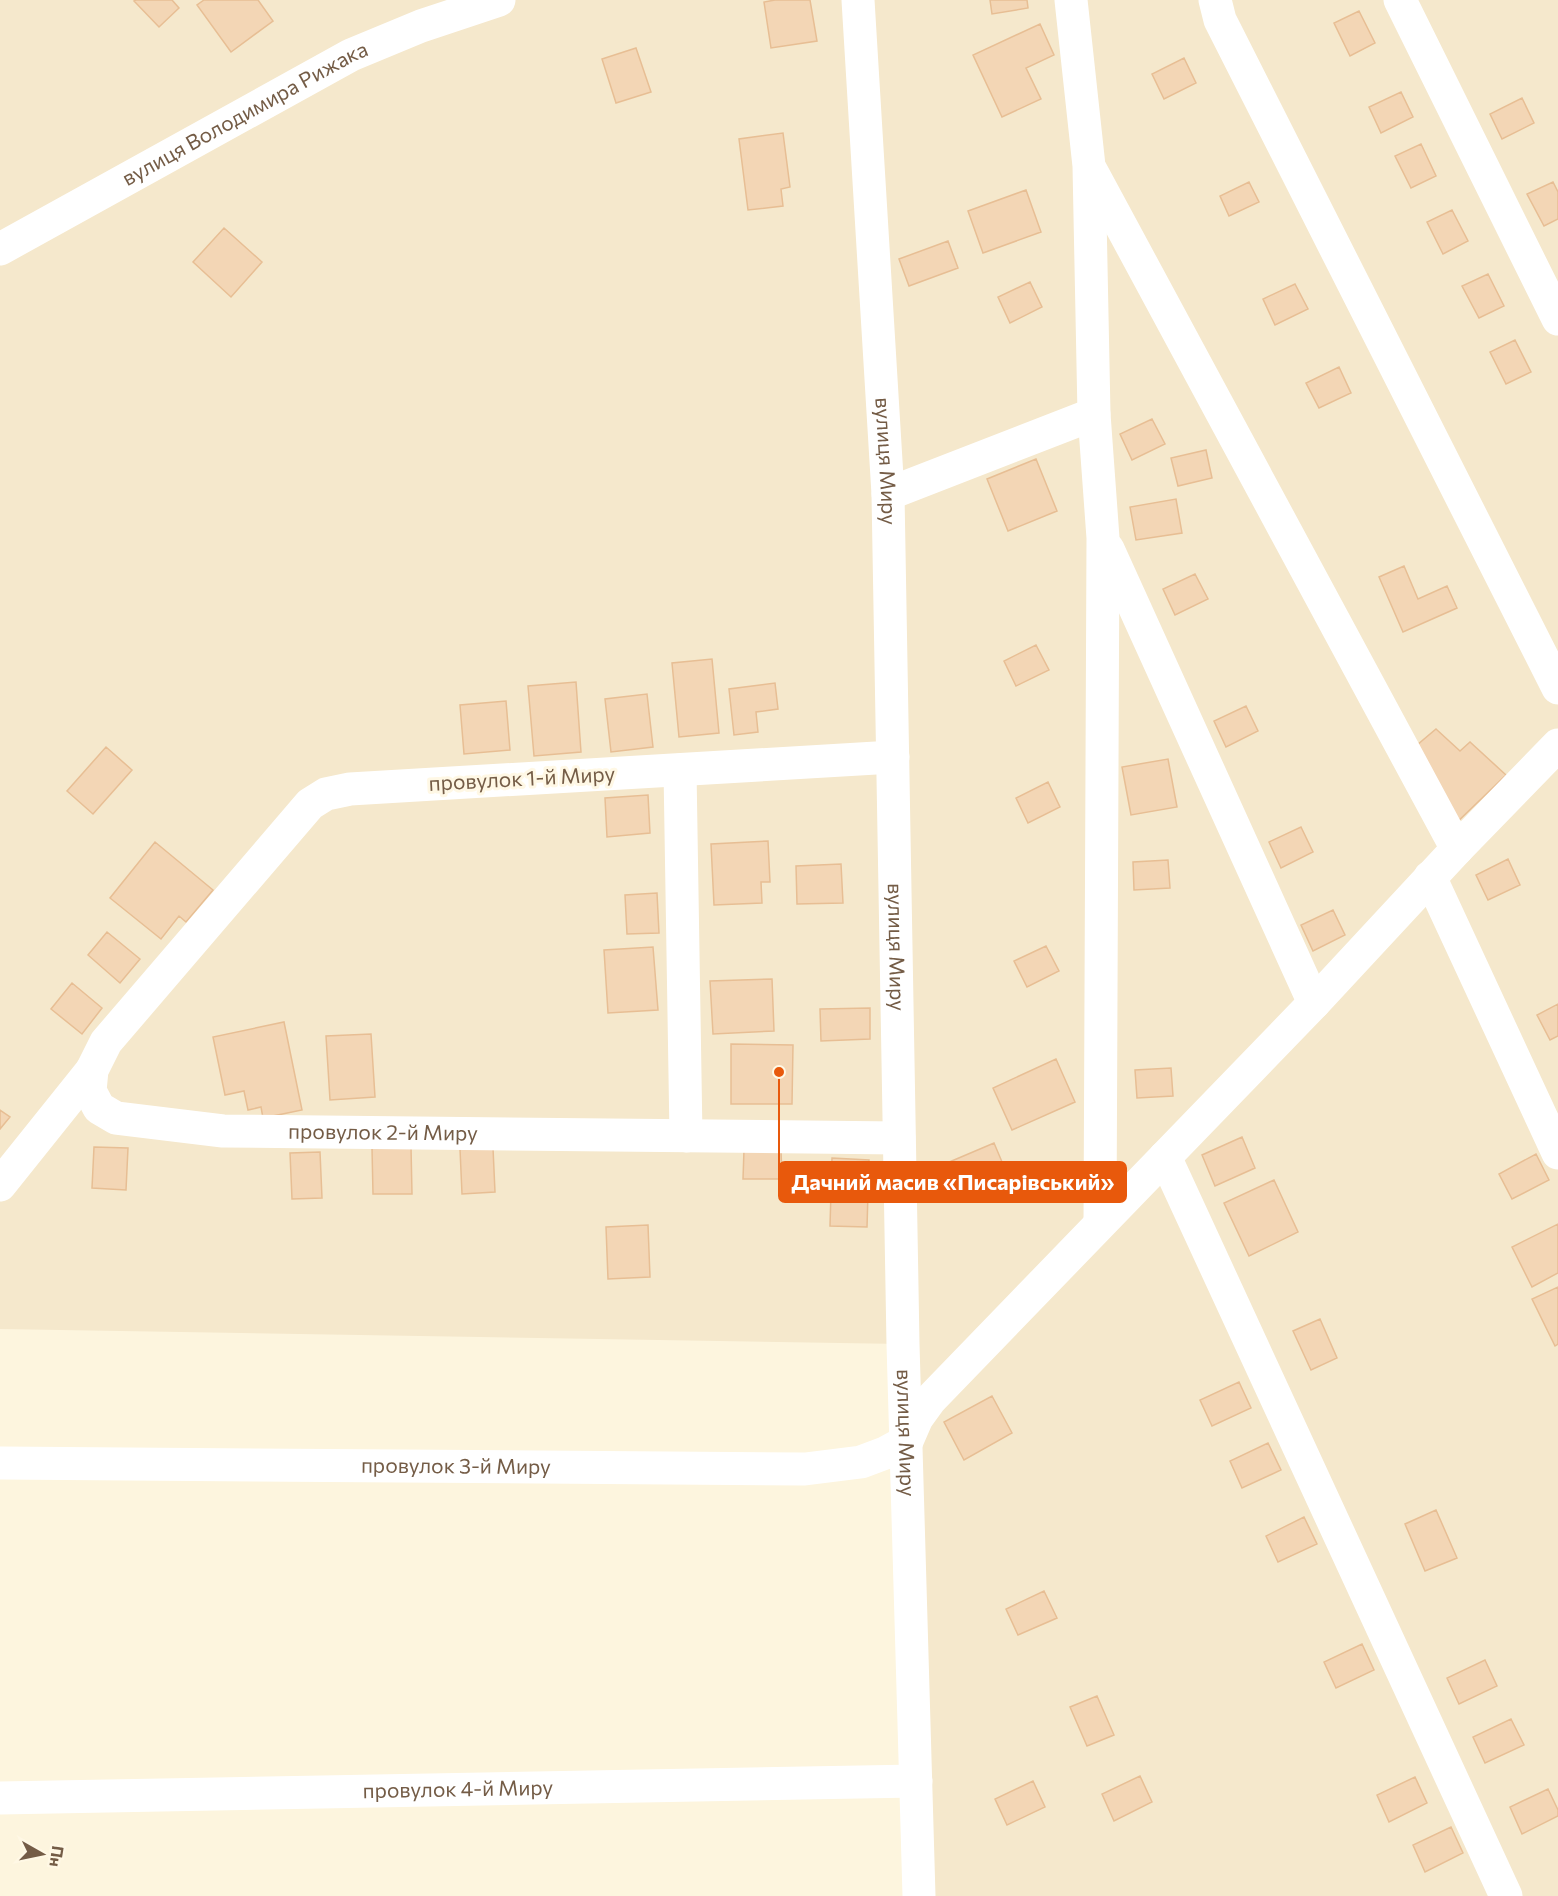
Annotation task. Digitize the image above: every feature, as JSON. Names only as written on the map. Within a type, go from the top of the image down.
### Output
[{"type":"street","name":"вулиця Володимира Рижака","points":[[0,249],[351,55],[421,26],[500,0]]},
{"type":"street","name":"вулиця Миру","points":[[858,0],[888,494],[903,1344],[919,1896]]},
{"type":"street","points":[[1071,0],[1089,166],[1094,414],[1103,538],[1100,1223]]},
{"type":"street","points":[[1215,0],[1220,20],[1558,688]]},
{"type":"street","points":[[1400,0],[1558,319]]},
{"type":"street","points":[[1089,166],[1456,849]]},
{"type":"street","points":[[888,494],[1094,414]]},
{"type":"street","points":[[1103,538],[1314,1003]]},
{"type":"street","points":[[907,1441],[930,1400],[1314,1003],[1456,849],[1558,745]]},
{"type":"street","name":"провулок 1-й Миру","points":[[92,1070],[106,1042],[310,804],[326,794],[350,789],[893,757]]},
{"type":"street","points":[[680,770],[686,1136]]},
{"type":"street","points":[[1430,877],[1558,1153]]},
{"type":"street","points":[[0,1185],[92,1070]]},
{"type":"street","name":"провулок 2-й Миру","points":[[92,1070],[90,1091],[99,1108],[116,1118],[223,1131],[899,1138]]},
{"type":"street","points":[[1165,1157],[1506,1896]]},
{"type":"street","name":"провулок 3-й Миру","points":[[0,1463],[805,1469],[861,1462],[907,1441]]},
{"type":"street","name":"провулок 4-й Миру","points":[[0,1798],[916,1781]]},
{"type":"shaded area","points":[[0,0],[1558,0],[1558,1896],[919,1896],[902,1344],[0,1329]]},
{"type":"building","points":[[172,0],[179,8],[159,27],[134,1]]},
{"type":"building","points":[[204,0],[258,0],[273,21],[231,52],[197,5]]},
{"type":"building","points":[[810,0],[817,41],[771,48],[764,2]]},
{"type":"building","points":[[990,0],[1027,0],[1028,8],[992,14]]},
{"type":"building","points":[[1359,11],[1375,43],[1350,56],[1334,23]]},
{"type":"building","points":[[1040,24],[1054,55],[1026,68],[1041,99],[1002,117],[973,55]]},
{"type":"building","points":[[636,48],[651,92],[616,103],[602,59]]},
{"type":"building","points":[[1184,58],[1196,83],[1164,99],[1152,74]]},
{"type":"building","points":[[1401,92],[1413,117],[1381,133],[1369,107]]},
{"type":"building","points":[[1522,98],[1534,123],[1502,139],[1490,114]]},
{"type":"building","points":[[783,133],[790,187],[781,189],[783,206],[748,210],[739,139]]},
{"type":"building","points":[[1421,144],[1436,176],[1411,188],[1395,156]]},
{"type":"building","points":[[1249,182],[1259,202],[1229,216],[1220,196]]},
{"type":"building","points":[[1553,182],[1558,192],[1558,219],[1544,226],[1527,194]]},
{"type":"building","points":[[1026,190],[1041,232],[983,253],[968,211]]},
{"type":"building","points":[[1452,210],[1468,241],[1443,254],[1427,222]]},
{"type":"building","points":[[224,228],[262,262],[231,297],[193,262]]},
{"type":"building","points":[[948,241],[958,268],[909,286],[899,259]]},
{"type":"building","points":[[1488,274],[1504,306],[1479,318],[1462,286]]},
{"type":"building","points":[[1030,282],[1042,307],[1010,323],[998,297]]},
{"type":"building","points":[[1295,284],[1308,309],[1275,325],[1263,299]]},
{"type":"building","points":[[1515,340],[1531,372],[1506,384],[1490,352]]},
{"type":"building","points":[[1339,367],[1351,393],[1319,408],[1306,383]]},
{"type":"building","points":[[1152,419],[1165,444],[1132,460],[1120,434]]},
{"type":"building","points":[[1206,450],[1212,478],[1178,486],[1171,458]]},
{"type":"building","points":[[1036,459],[1057,511],[1008,531],[987,479]]},
{"type":"building","points":[[1176,499],[1182,533],[1136,540],[1130,507]]},
{"type":"building","points":[[1404,566],[1418,599],[1447,586],[1457,608],[1403,632],[1379,577]]},
{"type":"building","points":[[1195,574],[1208,599],[1175,615],[1163,589]]},
{"type":"building","points":[[1036,645],[1049,670],[1016,686],[1004,661]]},
{"type":"building","points":[[712,659],[719,733],[679,737],[672,663]]},
{"type":"building","points":[[576,682],[581,752],[534,756],[528,686]]},
{"type":"building","points":[[775,683],[778,709],[756,712],[758,732],[734,735],[729,689]]},
{"type":"building","points":[[647,694],[653,747],[611,752],[605,699]]},
{"type":"building","points":[[506,701],[510,750],[464,754],[460,705]]},
{"type":"building","points":[[1246,706],[1258,731],[1226,747],[1214,721]]},
{"type":"building","points":[[1436,729],[1460,751],[1470,742],[1506,775],[1452,827],[1410,751]]},
{"type":"building","points":[[106,747],[132,770],[93,814],[67,791]]},
{"type":"building","points":[[1168,759],[1177,807],[1131,815],[1122,767]]},
{"type":"building","points":[[1048,782],[1060,807],[1028,823],[1016,798]]},
{"type":"building","points":[[648,795],[650,833],[607,837],[605,798]]},
{"type":"building","points":[[1301,827],[1313,852],[1281,868],[1269,842]]},
{"type":"building","points":[[768,841],[770,882],[761,882],[762,903],[714,905],[711,844]]},
{"type":"building","points":[[155,842],[213,890],[186,922],[179,916],[161,939],[110,898]]},
{"type":"building","points":[[1508,859],[1520,885],[1488,900],[1476,875]]},
{"type":"building","points":[[1168,860],[1170,888],[1134,890],[1133,862]]},
{"type":"building","points":[[841,864],[843,903],[797,904],[796,866]]},
{"type":"building","points":[[657,893],[659,933],[627,934],[625,895]]},
{"type":"building","points":[[1333,910],[1345,935],[1313,951],[1301,925]]},
{"type":"building","points":[[107,932],[140,959],[120,983],[88,955]]},
{"type":"building","points":[[1046,946],[1059,971],[1027,987],[1014,961]]},
{"type":"building","points":[[653,947],[658,1010],[608,1013],[604,950]]},
{"type":"building","points":[[772,979],[774,1031],[713,1034],[710,981]]},
{"type":"building","points":[[72,983],[102,1008],[82,1034],[51,1009]]},
{"type":"building","points":[[1558,1004],[1558,1036],[1550,1040],[1537,1015]]},
{"type":"building","points":[[870,1008],[870,1039],[821,1041],[820,1009]]},
{"type":"building","points":[[284,1022],[302,1110],[263,1118],[261,1107],[248,1110],[244,1091],[225,1095],[213,1037]]},
{"type":"building","points":[[371,1034],[375,1097],[330,1100],[326,1036]]},
{"type":"building","points":[[731,1044],[793,1045],[792,1104],[731,1104]]},
{"type":"building","points":[[1056,1059],[1075,1102],[1012,1130],[993,1088]]},
{"type":"building","points":[[1171,1068],[1173,1096],[1137,1098],[1135,1070]]},
{"type":"building","points":[[0,1110],[10,1117],[0,1129]]},
{"type":"building","points":[[1242,1137],[1255,1168],[1215,1186],[1202,1155]]},
{"type":"building","points":[[994,1143],[1005,1169],[957,1189],[947,1163]]},
{"type":"building","points":[[94,1147],[128,1148],[126,1190],[92,1188]]},
{"type":"building","points":[[411,1147],[412,1194],[373,1194],[372,1148]]},
{"type":"building","points":[[493,1148],[495,1192],[462,1194],[460,1149]]},
{"type":"building","points":[[744,1150],[781,1150],[782,1179],[743,1179]]},
{"type":"building","points":[[320,1152],[322,1198],[292,1199],[290,1153]]},
{"type":"building","points":[[1536,1154],[1549,1180],[1512,1199],[1499,1174]]},
{"type":"building","points":[[832,1158],[869,1160],[867,1227],[830,1226]]},
{"type":"building","points":[[1274,1180],[1298,1232],[1249,1256],[1224,1203]]},
{"type":"building","points":[[1558,1224],[1558,1273],[1532,1287],[1512,1247]]},
{"type":"building","points":[[648,1225],[650,1277],[608,1279],[606,1227]]},
{"type":"building","points":[[1558,1287],[1558,1344],[1555,1346],[1532,1299]]},
{"type":"building","points":[[1320,1319],[1337,1358],[1311,1370],[1293,1331]]},
{"type":"building","points":[[1239,1382],[1251,1408],[1212,1426],[1200,1400]]},
{"type":"building","points":[[992,1396],[1012,1433],[964,1460],[944,1422]]},
{"type":"building","points":[[1268,1443],[1281,1470],[1242,1488],[1230,1461]]},
{"type":"building","points":[[1436,1510],[1457,1558],[1425,1571],[1405,1524]]},
{"type":"building","points":[[1304,1517],[1317,1544],[1278,1562],[1266,1536]]},
{"type":"building","points":[[1044,1591],[1057,1618],[1018,1635],[1006,1609]]},
{"type":"building","points":[[1362,1644],[1374,1670],[1336,1688],[1324,1662]]},
{"type":"building","points":[[1485,1660],[1497,1686],[1459,1704],[1447,1678]]},
{"type":"building","points":[[1097,1696],[1114,1735],[1087,1746],[1070,1707]]},
{"type":"building","points":[[1511,1719],[1524,1745],[1485,1763],[1473,1737]]},
{"type":"building","points":[[1140,1776],[1152,1802],[1114,1821],[1102,1794]]},
{"type":"building","points":[[1415,1777],[1427,1803],[1389,1822],[1377,1795]]},
{"type":"building","points":[[1033,1781],[1045,1807],[1007,1825],[995,1799]]},
{"type":"building","points":[[1548,1789],[1558,1810],[1558,1816],[1522,1834],[1510,1807]]},
{"type":"building","points":[[1451,1827],[1463,1853],[1425,1872],[1413,1845]]},
{"type":"place","name":"Дачний масив «Писарівський»","points":[[779,1072]]}]
